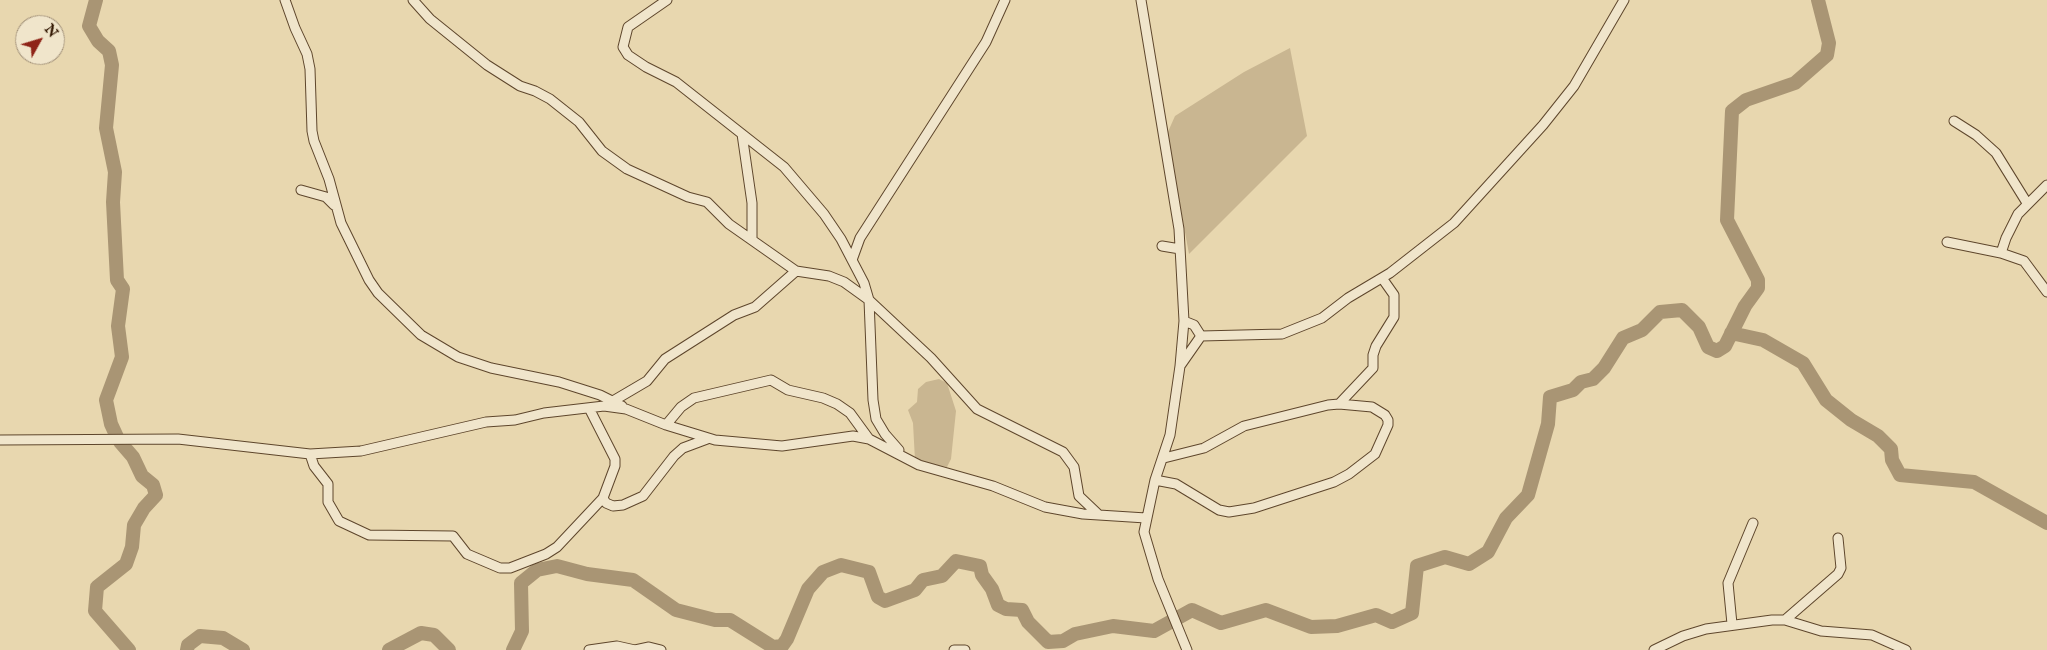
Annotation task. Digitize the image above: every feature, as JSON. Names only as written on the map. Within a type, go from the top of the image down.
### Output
[{"type":"street","points":[[285,0],[294,28],[307,54],[312,82],[312,131],[329,179],[334,205],[369,280],[387,303],[421,335],[458,358],[491,368],[559,382],[613,401],[626,409],[666,426],[707,439],[782,446],[853,436],[869,439],[919,464],[993,486],[1045,507],[1099,516],[1146,518]]},
{"type":"street","points":[[413,0],[430,19],[487,65],[520,86],[550,99],[579,122],[602,151],[627,169],[688,197],[707,202],[729,224],[752,238],[796,271],[829,276],[844,282],[869,300],[931,358],[977,409],[1063,452],[1074,467],[1079,496],[1099,516]]},
{"type":"street","points":[[667,0],[628,27],[623,47],[628,55],[646,68],[676,82],[784,167],[824,214],[852,260],[869,300],[872,400],[876,419],[885,434],[904,456]]},
{"type":"street","points":[[852,260],[860,238],[986,42],[1005,0]]},
{"type":"street","points":[[1141,0],[1179,229],[1184,321],[1180,366],[1164,458],[1155,480],[1146,518],[1145,542],[1167,604],[1187,650]]},
{"type":"street","points":[[1201,336],[1273,334],[1294,330],[1322,318],[1348,298],[1382,278],[1454,223],[1543,125],[1574,86],[1624,0]]},
{"type":"street","points":[[1954,121],[1976,135],[1996,153],[2027,203]]},
{"type":"street","points":[[742,134],[752,203],[752,238]]},
{"type":"street","points":[[2001,253],[2011,225],[2027,203],[2047,185]]},
{"type":"street","points":[[301,190],[326,197],[334,205]]},
{"type":"street","points":[[1947,242],[2001,253],[2024,261],[2047,292]]},
{"type":"street","points":[[1162,246],[1180,248]]},
{"type":"street","points":[[613,401],[647,381],[665,359],[734,315],[755,308],[796,271]]},
{"type":"street","points":[[1339,404],[1373,368],[1373,355],[1376,346],[1394,318],[1394,295],[1382,278]]},
{"type":"street","points":[[1184,321],[1194,325],[1201,336]]},
{"type":"street","points":[[1180,366],[1201,336]]},
{"type":"street","points":[[666,426],[681,407],[694,398],[771,380],[788,390],[823,398],[837,404],[850,413],[869,439]]},
{"type":"street","points":[[1155,480],[1176,484],[1219,510],[1229,512],[1254,508],[1334,482],[1371,458],[1388,425],[1385,415],[1372,406],[1339,404],[1279,416],[1244,426],[1204,448],[1164,458]]},
{"type":"street","points":[[0,440],[178,439],[310,454],[361,451],[486,422],[515,420],[544,413],[604,406],[626,409]]},
{"type":"street","points":[[310,454],[314,466],[328,484],[328,502],[339,521],[370,535],[452,536],[467,554],[500,568],[510,568],[546,554],[557,547],[603,498],[615,459],[589,408]]},
{"type":"street","points":[[603,498],[606,503],[613,506],[634,501],[643,496],[683,448],[707,439]]},
{"type":"street","points":[[1732,624],[1728,583],[1752,523]]},
{"type":"street","points":[[1785,620],[1838,574],[1841,568],[1838,538]]},
{"type":"street","points":[[1654,650],[1684,636],[1732,624],[1785,620],[1821,631],[1872,635],[1906,650]]},
{"type":"street","points":[[589,650],[617,646],[635,650],[649,647],[661,650]]},
{"type":"street","points":[[954,650],[965,650]]},
{"type":"shaded area","points":[[1290,48],[1307,136],[1189,254],[1167,134],[1175,116],[1244,72]]},
{"type":"shaded area","points":[[939,379],[947,383],[956,411],[951,459],[947,467],[915,460],[913,423],[908,410],[917,402],[918,389],[926,382]]},
{"type":"waterway","points":[[96,0],[89,26],[98,41],[109,51],[112,65],[106,128],[115,172],[113,202],[117,280],[123,289],[118,326],[122,357],[106,400],[111,424],[117,437]]},
{"type":"waterway","points":[[513,650],[522,631],[521,583],[537,570],[557,566],[587,574],[633,580],[676,610],[715,620],[730,620],[773,647],[782,646],[787,639],[808,589],[823,572],[841,565],[869,572],[878,597],[885,601],[915,590],[923,580],[942,576],[956,561],[980,566],[982,575],[992,589],[998,605],[1006,609],[1022,610],[1028,622],[1048,642],[1063,641],[1075,634],[1113,626],[1154,631],[1192,610],[1221,623],[1266,610],[1311,627],[1337,626],[1376,615],[1392,622],[1412,613],[1417,566],[1445,557],[1469,564],[1488,552],[1506,518],[1528,495],[1548,424],[1550,397],[1573,390],[1581,382],[1593,379],[1604,368],[1623,338],[1642,330],[1660,312],[1682,310],[1699,327],[1708,347],[1717,351],[1725,346],[1745,306],[1758,288],[1758,280],[1727,220],[1732,111],[1746,100],[1795,83],[1827,55],[1829,43],[1818,0]]},
{"type":"waterway","points":[[1731,333],[1763,340],[1803,363],[1826,400],[1851,420],[1878,436],[1891,449],[1892,460],[1900,475],[1974,482],[2047,523]]},
{"type":"waterway","points":[[120,442],[133,457],[142,476],[153,485],[156,495],[144,508],[134,525],[132,547],[126,564],[97,587],[95,611],[129,650]]},
{"type":"waterway","points":[[389,650],[421,633],[434,635],[449,650]]},
{"type":"waterway","points":[[187,650],[188,645],[200,636],[223,638],[243,650]]}]
